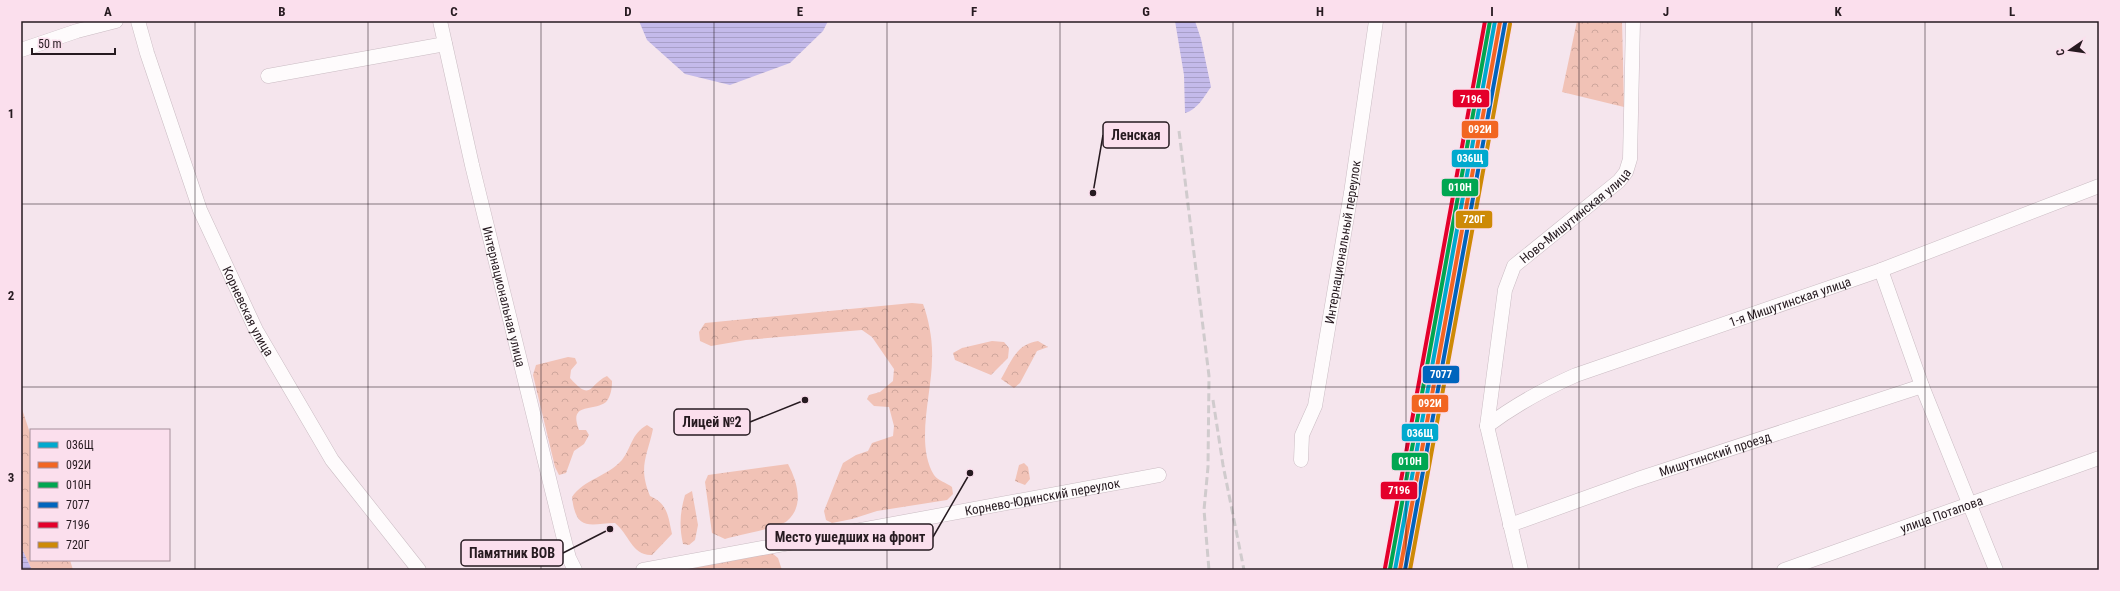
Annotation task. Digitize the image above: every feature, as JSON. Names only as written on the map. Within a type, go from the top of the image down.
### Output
[{"type":"street","points":[[21,50],[77,31],[116,21]]},
{"type":"street","name":"Корневская улица","points":[[138,21],[146,53],[200,210],[256,330],[332,460],[419,570]]},
{"type":"street","name":"Интернациональная улица","points":[[440,21],[474,172],[569,558],[575,570]]},
{"type":"street","name":"Интернациональный переулок","points":[[1300,460],[1302,435],[1315,406],[1351,194],[1376,21]]},
{"type":"street","name":"Ново-Мишутинская улица","points":[[1487,426],[1505,290],[1514,266],[1619,181],[1626,172],[1630,159],[1633,21]]},
{"type":"street","points":[[268,76],[445,44]]},
{"type":"street","name":"1-я Мишутинская улица","points":[[1487,426],[1511,408],[1540,391],[1576,375],[1881,270],[2099,186]]},
{"type":"street","points":[[1881,270],[1922,386],[1996,570]]},
{"type":"street","name":"Мишутинский проезд","points":[[1510,525],[1661,471],[1922,386]]},
{"type":"street","points":[[1487,426],[1521,570]]},
{"type":"street","name":"улица Потапова","points":[[1784,570],[2099,458]]},
{"type":"street","name":"Корнево-Юдинский переулок","points":[[643,570],[1158,474]]},
{"type":"green space","points":[[1577,21],[1622,21],[1624,107],[1562,92]]},
{"type":"green space","points":[[912,303],[923,304],[929,324],[931,338],[931,372],[925,434],[928,463],[935,477],[952,487],[953,494],[947,500],[877,511],[852,519],[832,523],[826,520],[824,511],[843,463],[856,455],[868,451],[872,443],[893,436],[894,426],[889,407],[874,406],[867,399],[869,395],[880,392],[893,381],[894,369],[872,337],[862,330],[746,340],[711,346],[700,341],[699,332],[705,323]]},
{"type":"green space","points":[[992,341],[1004,342],[1009,348],[1008,358],[991,375],[955,360],[953,353],[962,348]]},
{"type":"green space","points":[[1038,341],[1048,347],[1037,351],[1020,383],[1014,388],[1001,379],[1011,360],[1019,350],[1024,346]]},
{"type":"green space","points":[[568,357],[575,358],[577,363],[571,370],[570,378],[583,389],[590,389],[601,379],[607,376],[612,381],[612,386],[610,395],[606,402],[601,405],[579,411],[576,421],[579,430],[586,430],[589,435],[584,444],[574,451],[566,473],[559,475],[555,467],[533,375],[536,365]]},
{"type":"green space","points":[[21,406],[30,433],[30,561],[70,561],[73,570],[32,570],[21,547]]},
{"type":"green space","points":[[647,425],[653,429],[644,469],[646,486],[650,496],[656,499],[664,507],[672,534],[652,555],[640,552],[635,548],[615,523],[585,524],[577,516],[572,497],[582,486],[610,470],[622,460],[638,432]]},
{"type":"green space","points":[[1024,463],[1028,467],[1030,479],[1025,485],[1015,481],[1019,465]]},
{"type":"green space","points":[[788,464],[794,478],[798,493],[798,501],[793,515],[787,521],[783,524],[767,529],[725,539],[712,533],[705,482],[708,475]]},
{"type":"green space","points":[[692,491],[698,525],[695,540],[689,545],[683,544],[681,519],[685,495]]},
{"type":"green space","points":[[772,553],[778,558],[782,570],[735,570],[718,568],[707,570],[677,570],[702,563]]},
{"type":"shaded area","points":[[639,21],[828,21],[823,31],[790,63],[730,85],[685,74],[647,40]]},
{"type":"shaded area","points":[[1175,21],[1195,21],[1201,39],[1211,87],[1197,106],[1185,113],[1184,75]]},
{"type":"shaded area","points":[[21,547],[32,570],[21,570]]},
{"type":"railway","points":[[1179,131],[1209,376],[1208,467],[1204,510],[1209,570]]},
{"type":"railway","points":[[1213,400],[1223,465],[1244,570]]},
{"type":"transit line","name":"7196","points":[[1385,568],[1485,21]]},
{"type":"transit line","name":"010Н","points":[[1390,569],[1490,21]]},
{"type":"transit line","name":"036Щ","points":[[1395,570],[1495,21]]},
{"type":"transit line","name":"092И","points":[[1400,570],[1500,22]]},
{"type":"transit line","name":"7077","points":[[1405,570],[1505,23]]},
{"type":"transit line","name":"720Г","points":[[1410,570],[1510,24]]},
{"type":"place","name":"Ленская","points":[[1093,193]]},
{"type":"place","name":"Лицей №2","points":[[805,400]]},
{"type":"place","name":"Место ушедших на фронт","points":[[970,473]]},
{"type":"place","name":"Памятник ВОВ","points":[[610,529]]}]
